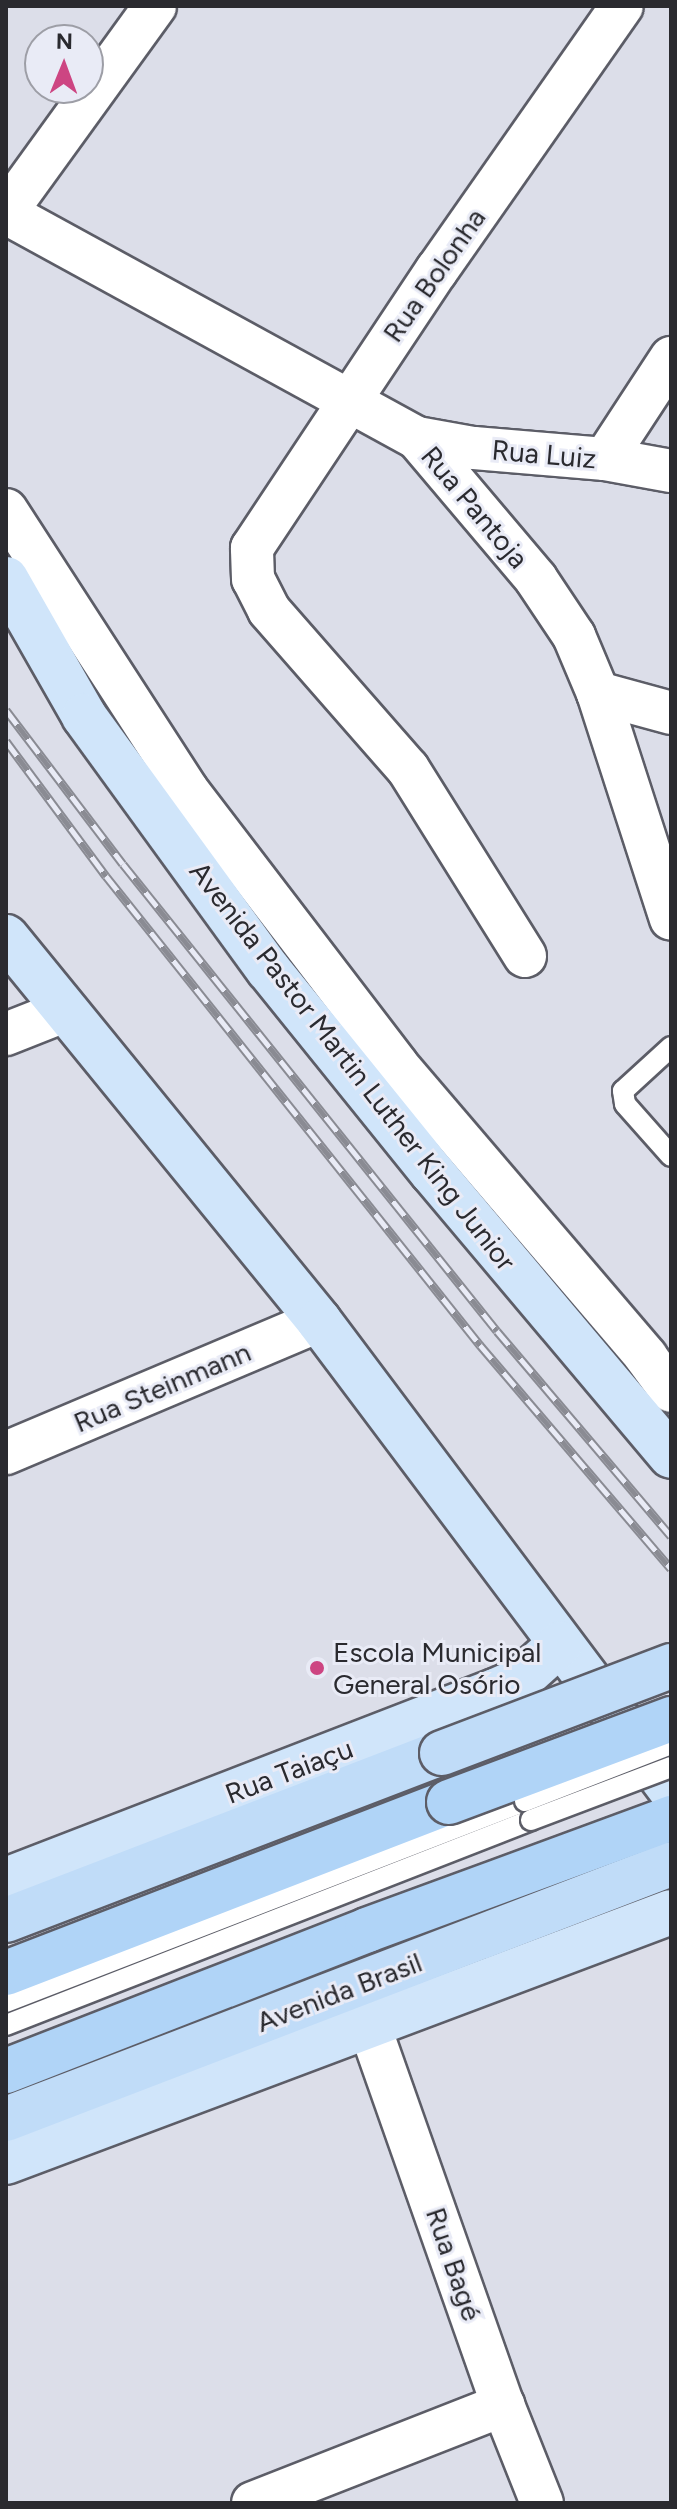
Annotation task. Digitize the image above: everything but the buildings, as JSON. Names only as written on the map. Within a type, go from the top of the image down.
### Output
[{"type":"highway","points":[[6,1920],[671,1666]]},
{"type":"highway","points":[[6,1973],[671,1719]]},
{"type":"highway","name":"Avenida Brasil","points":[[6,2071],[367,1930],[671,1818]]},
{"type":"highway","name":"Avenida Brasil","points":[[6,2119],[671,1864]]},
{"type":"main road","name":"Avenida Pastor Martin Luther King Junior","points":[[6,579],[84,716],[268,969],[442,1184],[671,1456]]},
{"type":"main road","points":[[6,937],[319,1321],[671,1790]]},
{"type":"main road","name":"Rua Taiaçu","points":[[6,1880],[495,1691],[520,1680],[560,1644]]},
{"type":"main road","name":"Avenida Brasil","points":[[6,2162],[671,1912]]},
{"type":"street","points":[[6,213],[155,6]]},
{"type":"street","name":"Rua Bolonha","points":[[525,956],[408,769],[269,610],[253,579],[252,548],[347,402],[622,6]]},
{"type":"street","name":"Rua Pantoja","points":[[6,213],[417,438],[536,579],[574,636],[598,693],[671,919]]},
{"type":"street","points":[[605,459],[671,358]]},
{"type":"street","name":"Rua Luiz","points":[[417,438],[474,448],[605,459],[671,471]]},
{"type":"street","points":[[6,510],[187,790],[397,1065],[671,1391]]},
{"type":"street","points":[[598,693],[671,713]]},
{"type":"street","points":[[6,1034],[64,1011]]},
{"type":"street","name":"Rua Steinmann","points":[[6,1453],[319,1321]]},
{"type":"street","name":"Rua Bagé","points":[[369,2025],[503,2405],[542,2503]]},
{"type":"street","points":[[253,2503],[503,2405]]},
{"type":"lane","points":[[671,1047],[623,1091],[625,1104],[671,1156]]},
{"type":"lane","points":[[6,2025],[528,1810],[671,1744]]},
{"type":"lane","points":[[6,2002],[528,1810],[671,1767]]},
{"type":"railway","points":[[6,710],[123,864],[497,1331],[671,1536]]},
{"type":"railway","points":[[6,741],[106,876],[480,1345],[671,1569]]},
{"type":"place","name":"Escola Municipal General Osório","points":[[317,1668]]}]
